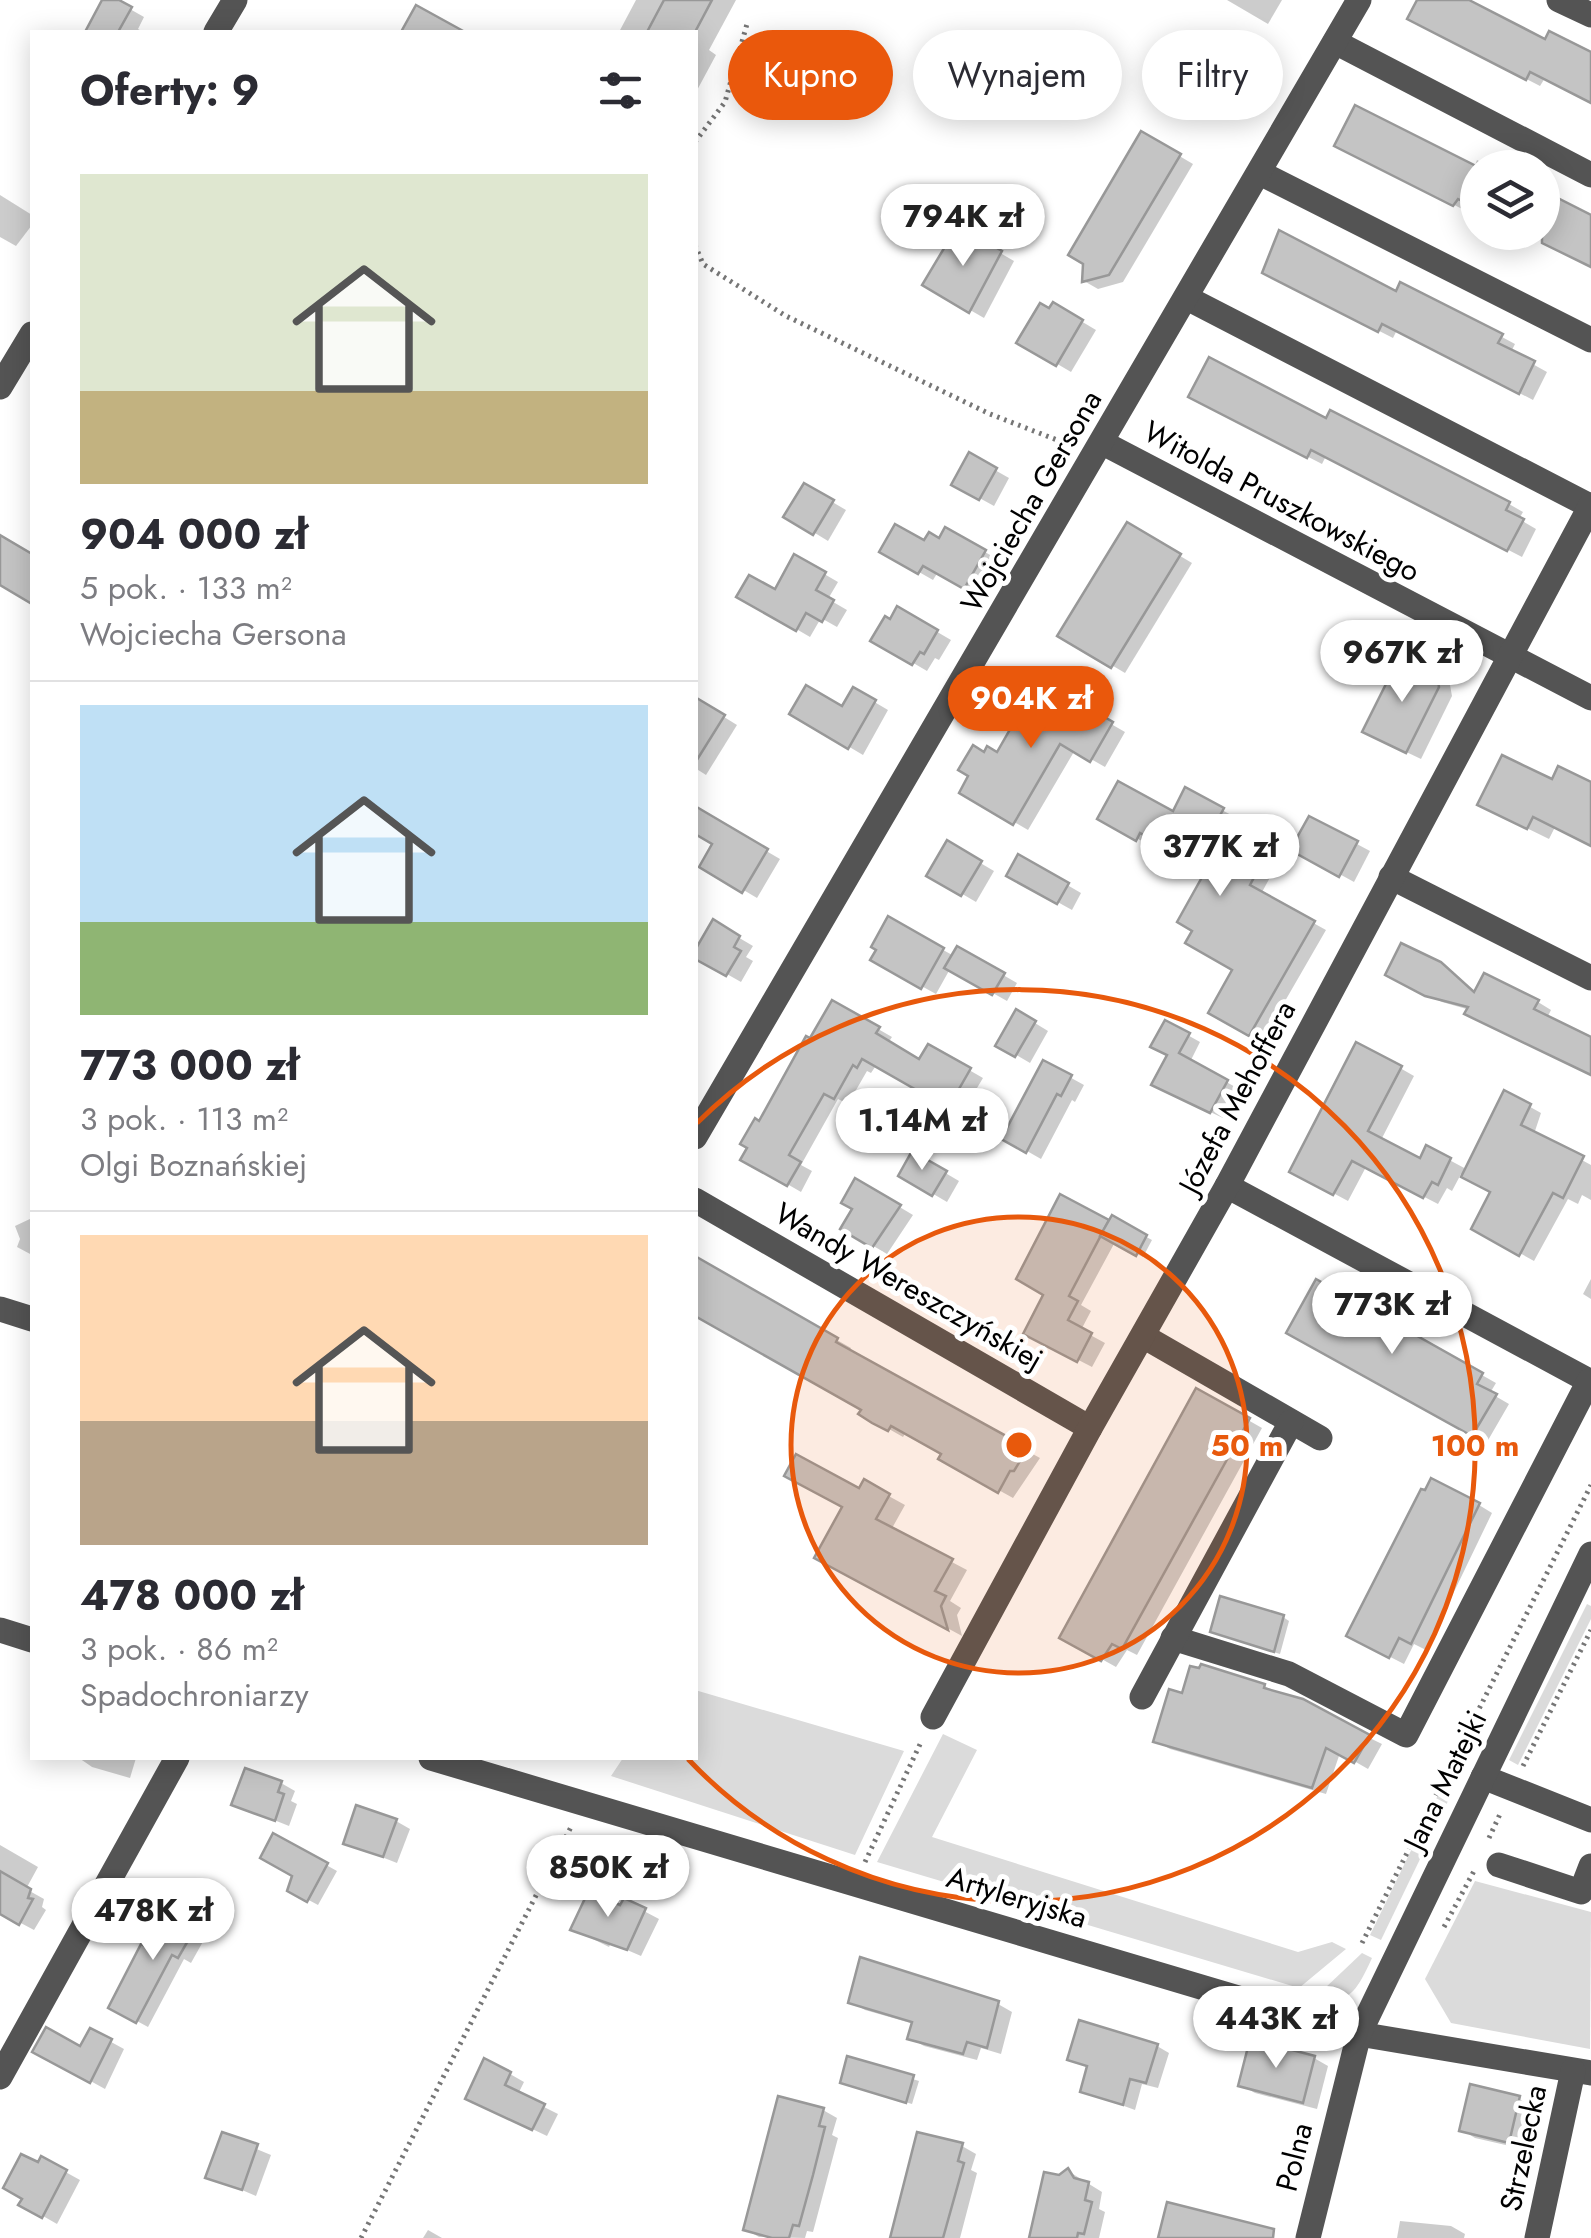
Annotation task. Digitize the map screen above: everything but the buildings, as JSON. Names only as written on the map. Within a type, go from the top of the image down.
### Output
[{"type":"street","points":[[217,30],[236,0]]},
{"type":"street","name":"Wojciecha Gersona","points":[[698,1133],[1360,0]]},
{"type":"street","points":[[1559,0],[1591,15]]},
{"type":"street","points":[[1335,42],[1591,176]]},
{"type":"street","points":[[1260,173],[1591,340]]},
{"type":"street","points":[[1187,298],[1588,516]]},
{"type":"street","points":[[0,387],[30,337]]},
{"type":"street","name":"Witolda Pruszkowskiego","points":[[1100,449],[1591,698]]},
{"type":"street","name":"Józefa Mehoffera","points":[[933,1717],[1227,1186],[1588,516]]},
{"type":"street","points":[[1391,877],[1591,978]]},
{"type":"street","points":[[1173,1638],[1289,1674],[1406,1735],[1590,1381],[1227,1186]]},
{"type":"street","name":"Wandy Wereszczyńskiej","points":[[698,1202],[1090,1428]]},
{"type":"street","points":[[0,1309],[30,1318]]},
{"type":"street","points":[[1143,1336],[1320,1438]]},
{"type":"street","points":[[1142,1697],[1291,1422]]},
{"type":"street","name":"Jana Matejki","points":[[1358,2034],[1483,1777],[1584,1584],[1591,1554]]},
{"type":"street","points":[[0,1630],[30,1639]]},
{"type":"street","points":[[0,2077],[177,1760]]},
{"type":"street","name":"Artyleryjska","points":[[438,1760],[1358,2034],[1582,2072]]},
{"type":"street","points":[[1483,1777],[1591,1820]]},
{"type":"street","points":[[1489,1862],[1581,1892],[1591,1866]]},
{"type":"street","name":"Polna","points":[[1308,2238],[1358,2034]]},
{"type":"street","name":"Strzelecka","points":[[1538,2238],[1582,2072]]},
{"type":"path","points":[[698,138],[725,102],[747,24]]},
{"type":"path","points":[[698,252],[703,264],[786,316],[990,414],[1100,449]]},
{"type":"path","points":[[1362,1943],[1591,1485]]},
{"type":"path","points":[[1488,1840],[1591,1630]]},
{"type":"path","points":[[856,1883],[933,1717]]},
{"type":"path","points":[[361,2238],[582,1802]]},
{"type":"path","points":[[1438,1937],[1489,1862]]},
{"type":"shaded area","points":[[1587,1604],[1591,1606],[1591,1619],[1518,1765],[1509,1760]]},
{"type":"shaded area","points":[[698,1691],[904,1751],[855,1855],[611,1776],[622,1760],[698,1760]]},
{"type":"shaded area","points":[[943,1734],[977,1750],[932,1837],[1298,1952],[1332,1942],[1346,1949],[1299,1988],[877,1862]]},
{"type":"shaded area","points":[[1438,1795],[1448,1801],[1381,1940],[1370,1935]]},
{"type":"shaded area","points":[[1475,1881],[1591,1912],[1590,2049],[1451,2023],[1425,1979]]},
{"type":"shaded area","points":[[1362,1953],[1372,1958],[1353,1991],[1339,2001],[1318,2007],[1324,1989]]}]
